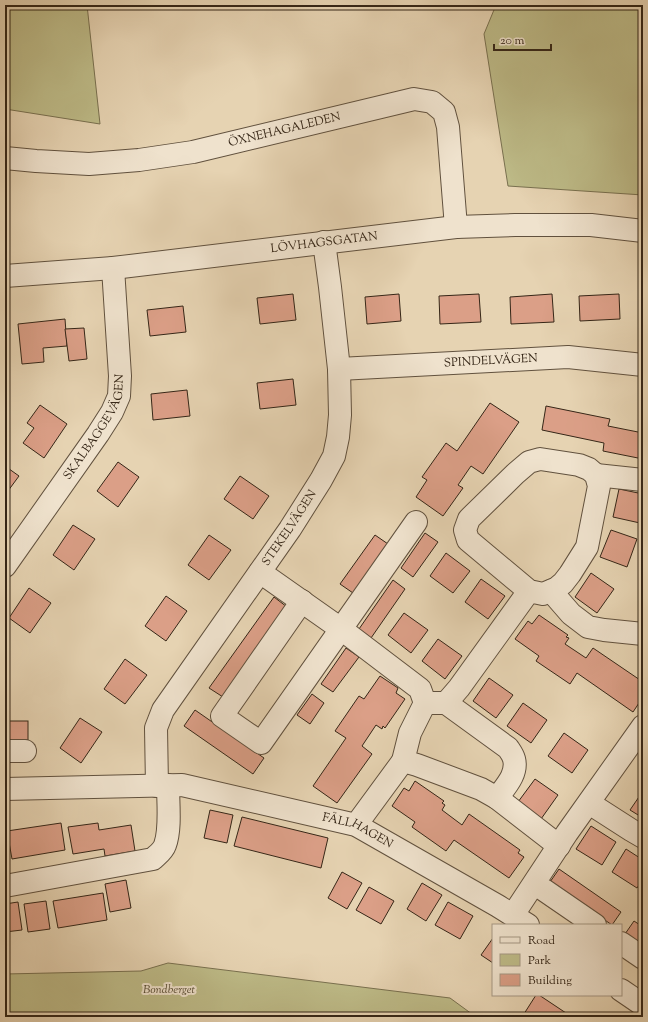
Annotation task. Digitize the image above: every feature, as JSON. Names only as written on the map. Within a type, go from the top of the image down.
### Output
[{"type":"street","name":"ÖXNEHAGALEDEN","points":[[5,158],[89,164],[139,160],[193,152],[414,99],[432,102],[444,112],[448,127],[456,227]]},
{"type":"street","name":"LÖVHAGSGATAN","points":[[5,276],[113,268],[456,227],[590,225],[643,231]]},
{"type":"street","name":"STEKELVÄGEN","points":[[163,786],[156,728],[163,710],[290,529],[321,480],[334,456],[339,422],[339,369],[324,242]]},
{"type":"street","name":"SKALBAGGEVÄGEN","points":[[5,566],[98,434],[112,412],[119,396],[120,376],[113,268]]},
{"type":"street","name":"SPINDELVÄGEN","points":[[339,369],[568,357],[643,365]]},
{"type":"street","points":[[540,459],[579,465],[589,469],[596,475],[599,486],[587,547],[563,583],[551,591],[543,594],[529,590],[468,540],[465,530],[469,519],[529,462],[540,459]]},
{"type":"street","points":[[596,475],[643,480]]},
{"type":"street","points":[[302,601],[222,716],[261,743],[416,522]]},
{"type":"street","points":[[260,572],[342,629],[420,689],[435,703],[508,748],[514,757],[515,767],[512,777],[497,798]]},
{"type":"street","points":[[356,824],[403,761],[410,733],[435,703],[459,688],[529,590]]},
{"type":"street","points":[[551,591],[571,614],[588,627],[643,634]]},
{"type":"street","points":[[520,920],[559,846],[643,726]]},
{"type":"street","points":[[403,761],[481,789],[497,798],[559,846]]},
{"type":"street","name":"FÄLLHAGEN","points":[[5,789],[182,785],[356,824],[520,920]]},
{"type":"street","points":[[5,886],[152,859],[165,846],[168,832],[163,786]]},
{"type":"street","points":[[588,803],[643,836]]},
{"type":"street","points":[[544,890],[594,924]]},
{"type":"street","points":[[622,944],[643,958]]},
{"type":"street","points":[[622,991],[643,1005]]},
{"type":"green space","points":[[5,5],[87,5],[100,124],[5,109]]},
{"type":"green space","points":[[496,5],[643,5],[643,195],[508,186],[484,34]]},
{"type":"green space","name":"Bondberget","points":[[168,963],[450,998],[476,1017],[5,1017],[5,974],[141,971]]},
{"type":"building","points":[[293,294],[296,320],[260,324],[257,298]]},
{"type":"building","points":[[399,294],[401,321],[367,324],[365,297]]},
{"type":"building","points":[[479,294],[481,322],[440,324],[439,296]]},
{"type":"building","points":[[552,294],[554,322],[511,324],[510,297]]},
{"type":"building","points":[[619,294],[620,319],[580,321],[579,296]]},
{"type":"building","points":[[183,306],[186,332],[150,336],[147,310]]},
{"type":"building","points":[[65,319],[67,346],[43,348],[44,362],[22,364],[18,324]]},
{"type":"building","points":[[84,328],[87,359],[69,361],[65,329]]},
{"type":"building","points":[[293,379],[296,405],[260,409],[257,383]]},
{"type":"building","points":[[187,390],[190,416],[153,420],[151,394]]},
{"type":"building","points":[[490,403],[519,422],[483,474],[471,466],[458,485],[463,488],[443,516],[416,497],[427,480],[422,477],[446,443],[457,451]]},
{"type":"building","points":[[40,405],[67,424],[44,458],[23,443],[34,428],[27,423]]},
{"type":"building","points":[[546,406],[610,419],[608,426],[643,433],[643,459],[603,451],[604,443],[542,430]]},
{"type":"building","points":[[118,462],[139,477],[118,507],[97,491]]},
{"type":"building","points":[[5,466],[19,476],[5,495]]},
{"type":"building","points":[[240,476],[269,496],[253,519],[224,499]]},
{"type":"building","points":[[619,489],[643,494],[643,511],[640,523],[613,517]]},
{"type":"building","points":[[73,525],[95,539],[74,570],[53,555]]},
{"type":"building","points":[[611,530],[637,539],[627,567],[600,557]]},
{"type":"building","points":[[425,533],[438,542],[413,577],[401,568]]},
{"type":"building","points":[[209,535],[231,550],[209,580],[188,565]]},
{"type":"building","points":[[375,535],[388,544],[353,593],[340,584]]},
{"type":"building","points":[[446,553],[470,571],[453,593],[430,576]]},
{"type":"building","points":[[591,573],[614,589],[597,613],[575,597]]},
{"type":"building","points":[[481,579],[505,596],[488,619],[465,602]]},
{"type":"building","points":[[393,580],[405,589],[371,638],[359,629]]},
{"type":"building","points":[[29,588],[51,603],[30,633],[9,618]]},
{"type":"building","points":[[166,596],[187,611],[166,641],[145,626]]},
{"type":"building","points":[[274,597],[287,607],[223,697],[209,688]]},
{"type":"building","points":[[404,613],[428,630],[411,653],[388,635]]},
{"type":"building","points":[[539,615],[568,635],[566,637],[569,638],[565,644],[586,658],[593,648],[643,682],[641,687],[643,688],[643,697],[633,712],[577,673],[570,684],[536,661],[539,656],[515,639],[528,621],[532,624]]},
{"type":"building","points":[[438,639],[462,656],[445,679],[422,661]]},
{"type":"building","points":[[346,648],[359,657],[333,692],[321,684]]},
{"type":"building","points":[[125,659],[147,675],[125,704],[104,689]]},
{"type":"building","points":[[380,676],[398,688],[396,693],[405,699],[385,728],[383,726],[382,729],[376,725],[362,746],[372,754],[337,803],[313,786],[346,738],[335,731],[359,696],[364,699]]},
{"type":"building","points":[[489,678],[513,695],[496,718],[473,701]]},
{"type":"building","points":[[312,694],[324,703],[310,724],[297,715]]},
{"type":"building","points":[[523,703],[547,720],[531,743],[507,726]]},
{"type":"building","points":[[195,710],[264,758],[253,774],[184,726]]},
{"type":"building","points":[[80,718],[102,732],[81,763],[60,748]]},
{"type":"building","points":[[5,721],[28,721],[28,740],[5,740]]},
{"type":"building","points":[[564,733],[588,750],[572,773],[548,756]]},
{"type":"building","points":[[535,779],[558,795],[541,819],[518,802]]},
{"type":"building","points":[[415,781],[444,801],[442,803],[445,805],[442,810],[462,825],[469,814],[520,850],[518,853],[524,857],[509,878],[454,840],[446,851],[412,827],[415,822],[392,806],[404,788],[409,791]]},
{"type":"building","points":[[643,791],[643,818],[630,810]]},
{"type":"building","points":[[210,810],[233,815],[227,843],[204,838]]},
{"type":"building","points":[[242,817],[328,838],[321,868],[234,846]]},
{"type":"building","points":[[61,823],[65,850],[12,859],[7,831]]},
{"type":"building","points":[[98,823],[99,830],[131,825],[135,851],[105,856],[104,849],[73,854],[68,827]]},
{"type":"building","points":[[591,826],[616,842],[602,865],[576,849]]},
{"type":"building","points":[[626,849],[643,860],[643,879],[637,888],[612,872]]},
{"type":"building","points":[[559,869],[621,912],[613,924],[611,924],[550,882]]},
{"type":"building","points":[[342,872],[362,883],[347,909],[328,898]]},
{"type":"building","points":[[126,880],[131,908],[110,912],[105,884]]},
{"type":"building","points":[[422,883],[442,895],[426,921],[407,909]]},
{"type":"building","points":[[369,887],[394,901],[381,924],[356,910]]},
{"type":"building","points":[[103,893],[107,920],[58,928],[53,901]]},
{"type":"building","points":[[46,901],[50,929],[28,932],[24,904]]},
{"type":"building","points":[[18,902],[22,930],[5,932],[5,904]]},
{"type":"building","points":[[448,902],[473,916],[460,939],[435,925]]},
{"type":"building","points":[[634,921],[643,927],[643,947],[625,934]]},
{"type":"building","points":[[492,939],[492,962],[481,955]]},
{"type":"building","points":[[535,996],[540,996],[572,1017],[522,1017]]}]
